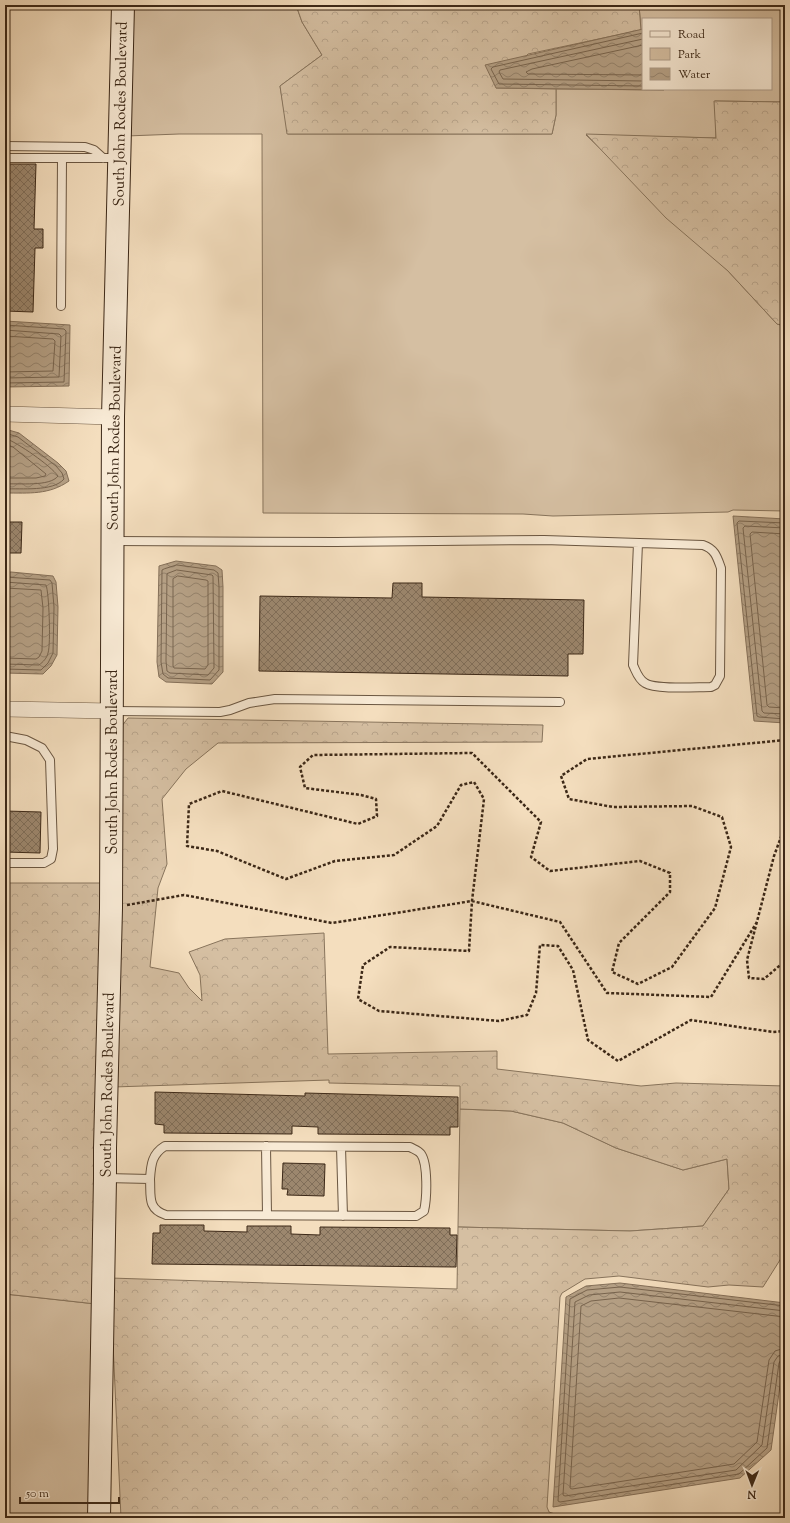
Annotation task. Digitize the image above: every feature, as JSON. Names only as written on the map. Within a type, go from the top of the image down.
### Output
[{"type":"main road","name":"South John Rodes Boulevard","points":[[99,1518],[105,1148],[111,908],[113,417],[111,158],[123,5]]},
{"type":"street","points":[[5,414],[113,417]]},
{"type":"street","points":[[5,709],[112,711]]},
{"type":"lane","points":[[5,146],[85,147],[111,158]]},
{"type":"lane","points":[[5,158],[111,158]]},
{"type":"lane","points":[[61,306],[62,158]]},
{"type":"lane","points":[[113,541],[336,542],[544,540],[704,545],[712,548],[717,556],[721,568],[720,676],[716,685],[711,687],[656,686],[644,682],[637,675],[634,665],[638,543]]},
{"type":"lane","points":[[112,711],[220,712],[230,710],[249,702],[275,699],[560,702]]},
{"type":"lane","points":[[5,736],[26,740],[42,748],[50,760],[53,849],[51,859],[44,863],[5,863]]},
{"type":"lane","points":[[165,1146],[341,1147],[410,1147],[420,1152],[424,1161],[426,1201],[424,1211],[416,1216],[166,1215],[158,1213],[152,1206],[150,1179],[151,1164],[154,1156],[165,1146]]},
{"type":"lane","points":[[266,1146],[267,1215]]},
{"type":"lane","points":[[341,1147],[343,1216]]},
{"type":"lane","points":[[105,1178],[150,1179]]},
{"type":"path","points":[[785,740],[588,759],[561,776],[569,799],[613,807],[692,806],[722,817],[731,847],[715,908],[672,967],[638,984],[612,972],[619,943],[670,892],[670,873],[640,861],[550,871],[531,857],[542,822],[472,753],[313,755],[300,767],[305,788],[361,795],[376,799],[377,816],[358,824],[222,791],[189,804],[187,846],[217,851],[286,879],[335,861],[394,855],[437,826],[461,785],[474,782],[484,799],[472,901],[469,951],[390,947],[363,965],[358,1000],[379,1012],[499,1021],[527,1015],[536,993],[540,945],[546,945],[558,946],[574,970],[588,1040],[618,1061],[690,1020],[773,1032],[785,1031]]},
{"type":"path","points":[[785,826],[774,856],[747,960],[749,978],[764,979],[785,960]]},
{"type":"path","points":[[111,908],[184,895],[332,923],[472,901],[560,922],[607,994],[711,997],[757,922]]},
{"type":"green space","points":[[129,5],[296,5],[302,22],[322,55],[280,86],[288,134],[552,134],[556,115],[556,89],[772,90],[772,18],[642,18],[641,30],[639,5],[785,5],[785,102],[715,101],[716,138],[586,135],[728,271],[777,324],[785,326],[785,511],[733,510],[728,512],[553,516],[523,514],[263,513],[262,134],[179,134],[126,136]]},
{"type":"green space","points":[[296,5],[479,5],[480,7],[508,7],[514,5],[639,5],[641,30],[528,54],[496,88],[556,89],[556,115],[552,134],[287,134],[280,86],[322,55],[302,22]]},
{"type":"green space","points":[[714,101],[785,102],[785,326],[777,324],[728,271],[666,218],[586,134],[716,138]]},
{"type":"green space","points":[[128,718],[543,725],[542,742],[218,743],[186,769],[162,799],[167,864],[158,888],[150,967],[179,973],[189,988],[202,1001],[200,975],[189,952],[225,939],[324,933],[328,1054],[497,1051],[497,1069],[641,1086],[676,1083],[785,1086],[785,1252],[763,1287],[729,1285],[708,1287],[619,1276],[585,1279],[562,1293],[560,1297],[547,1507],[549,1512],[555,1514],[550,1518],[121,1518],[110,1278],[457,1289],[458,1227],[630,1231],[703,1226],[729,1189],[727,1159],[683,1170],[616,1148],[563,1123],[511,1111],[460,1109],[460,1086],[329,1083],[329,1080],[113,1087],[118,731]]},
{"type":"green space","points":[[5,883],[103,883],[96,1304],[5,1294]]},
{"type":"green space","points":[[460,1109],[511,1111],[563,1123],[616,1148],[683,1170],[727,1159],[729,1189],[703,1226],[630,1231],[458,1227]]},
{"type":"green space","points":[[5,1294],[96,1304],[93,1518],[5,1518]]},
{"type":"water","points":[[642,29],[642,90],[496,88],[485,65]]},
{"type":"water","points":[[5,321],[70,325],[69,386],[5,387]]},
{"type":"water","points":[[5,429],[19,433],[58,463],[66,471],[69,481],[61,486],[46,491],[31,493],[5,493]]},
{"type":"water","points":[[733,516],[785,519],[785,723],[754,721]]},
{"type":"water","points":[[176,561],[216,566],[222,570],[223,672],[212,684],[166,682],[159,677],[157,662],[159,566]]},
{"type":"water","points":[[11,572],[53,576],[56,582],[58,607],[57,655],[51,666],[43,674],[5,673],[5,573]]},
{"type":"water","points":[[620,1283],[785,1303],[785,1350],[771,1450],[740,1478],[553,1507],[566,1297],[586,1286]]},
{"type":"building","points":[[5,164],[36,164],[34,229],[43,229],[43,248],[35,248],[33,312],[5,311]]},
{"type":"building","points":[[5,522],[22,522],[21,553],[5,553]]},
{"type":"building","points":[[393,583],[422,583],[422,597],[584,600],[583,654],[568,654],[568,676],[259,671],[260,596],[392,598]]},
{"type":"building","points":[[5,811],[41,812],[40,853],[5,852]]},
{"type":"building","points":[[155,1092],[305,1096],[305,1093],[458,1097],[458,1127],[450,1127],[450,1135],[318,1134],[318,1127],[292,1126],[292,1134],[164,1133],[164,1125],[155,1124]]},
{"type":"building","points":[[283,1163],[325,1164],[324,1196],[287,1195],[288,1189],[282,1189]]},
{"type":"building","points":[[160,1225],[204,1225],[204,1231],[247,1232],[247,1226],[291,1226],[291,1234],[320,1235],[320,1227],[450,1228],[450,1235],[457,1235],[456,1267],[152,1264],[153,1233],[160,1233]]}]
